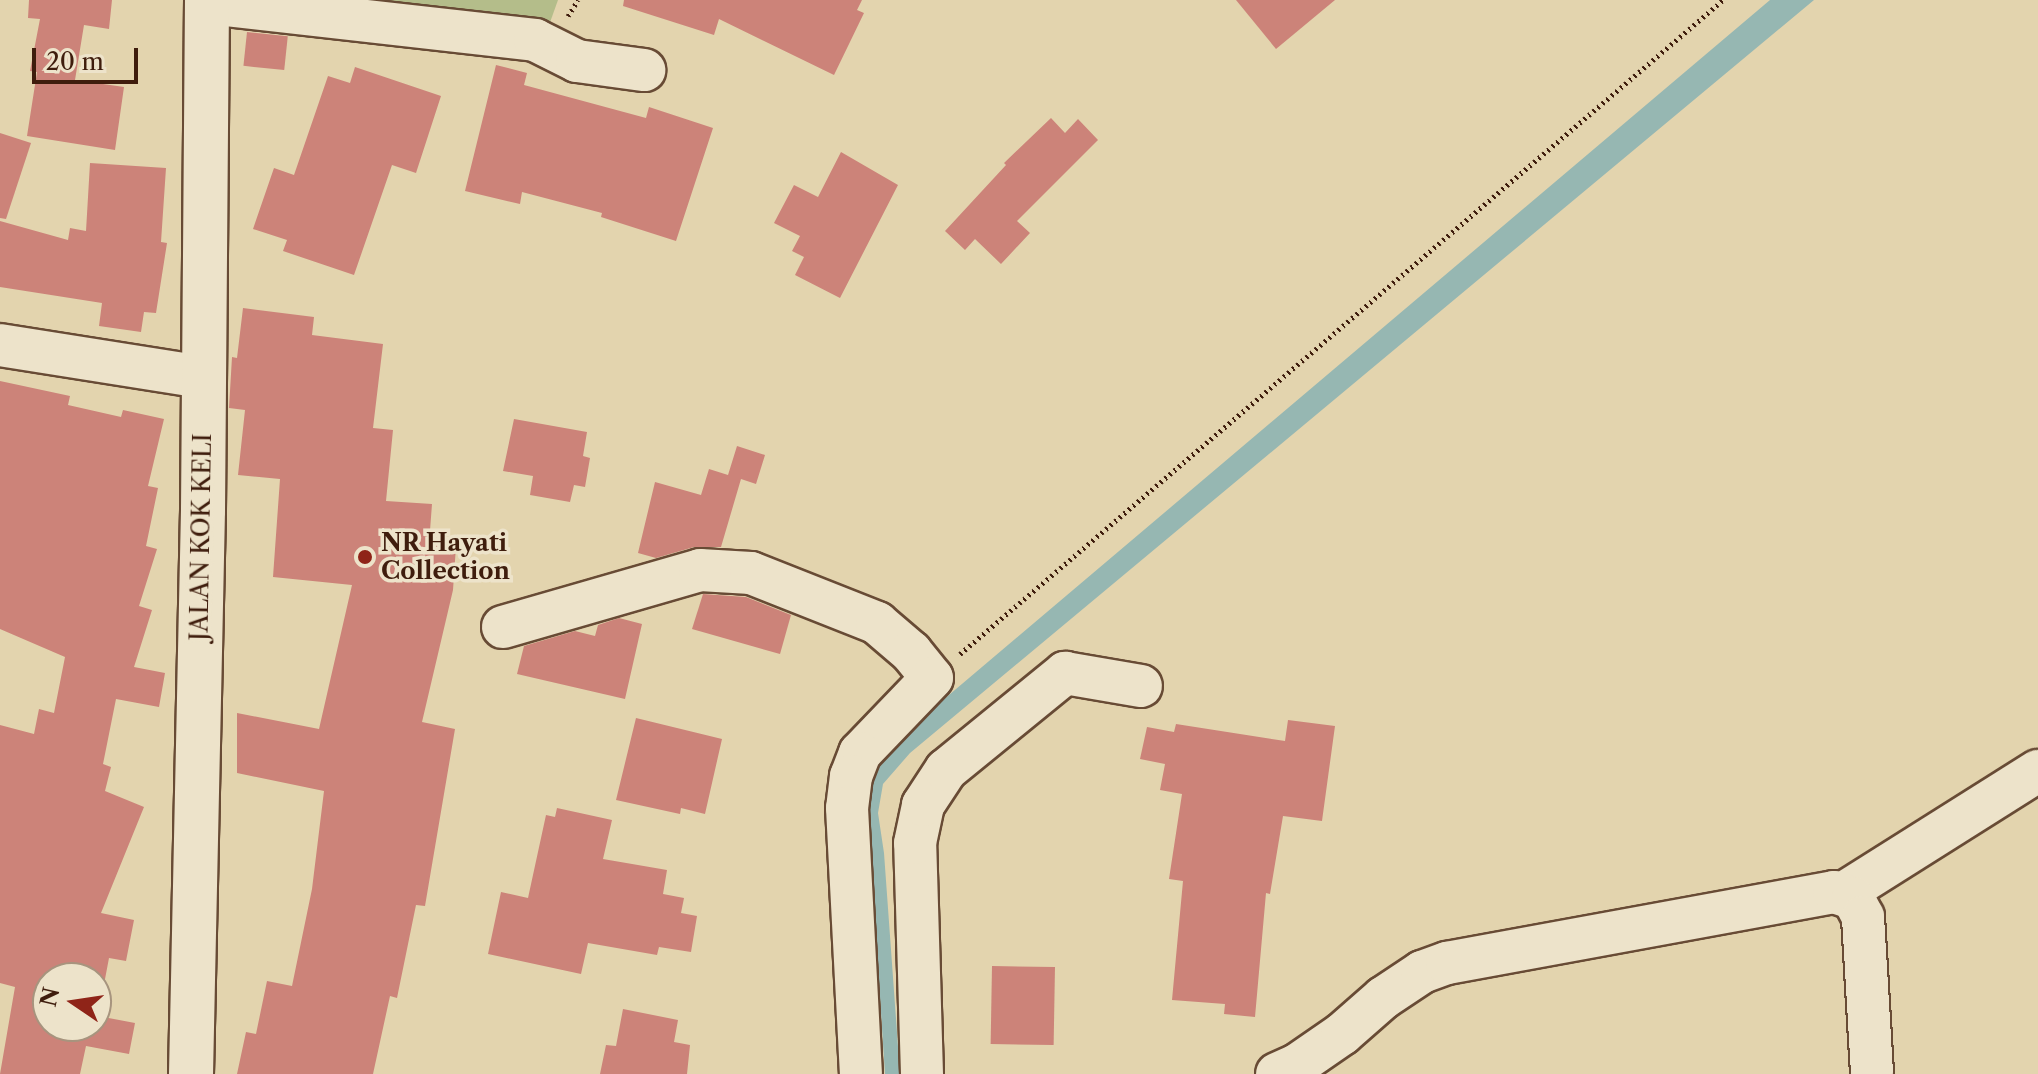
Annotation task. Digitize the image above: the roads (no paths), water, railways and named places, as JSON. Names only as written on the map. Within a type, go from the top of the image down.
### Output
[{"type":"street","points":[[207,2],[535,40],[577,61],[644,70]]},
{"type":"street","name":"JALAN KOK KELI","points":[[191,1074],[207,2]]},
{"type":"street","points":[[0,345],[203,377]]},
{"type":"street","points":[[503,627],[700,570],[751,573],[877,623],[911,652],[932,678],[860,753],[851,776],[847,808],[861,1074]]},
{"type":"street","points":[[922,1074],[915,843],[923,805],[946,770],[1065,673],[1141,686]]},
{"type":"street","points":[[1277,1074],[1297,1065],[1342,1034],[1383,998],[1422,972],[1447,963],[1809,894],[1844,893],[2038,771]]},
{"type":"street","points":[[1844,893],[1853,898],[1863,917],[1872,1074]]},
{"type":"water","points":[[1770,0],[1814,0],[910,753],[883,784],[878,813],[884,853],[900,1074],[885,1074],[871,862],[862,811],[874,770],[897,739]]},
{"type":"place","name":"NR Hayati Collection","points":[[365,557]]}]
